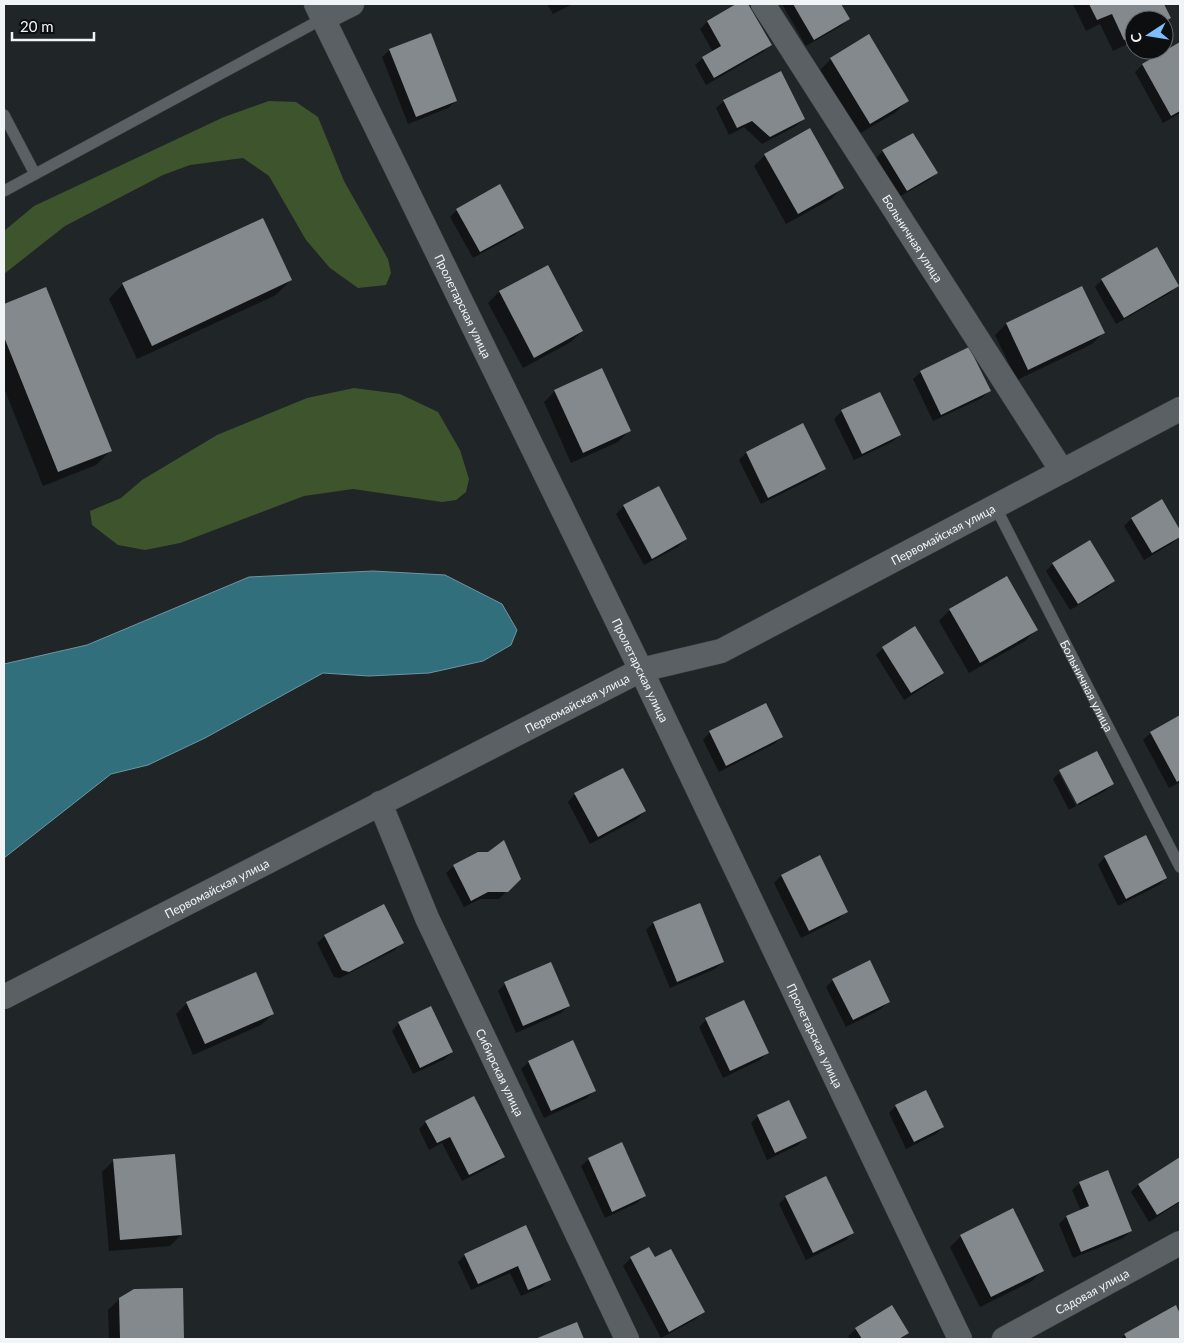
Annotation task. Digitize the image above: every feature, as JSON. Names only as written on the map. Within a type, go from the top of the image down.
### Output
[{"type":"street","points":[[320,11],[352,4]]},
{"type":"street","name":"Больничная улица","points":[[763,4],[1062,471]]},
{"type":"street","name":"Пролетарская улица","points":[[320,11],[641,670],[960,1339]]},
{"type":"street","name":"Первомайская улица","points":[[4,996],[641,670],[721,651],[1180,408]]},
{"type":"street","name":"Сибирская улица","points":[[380,803],[427,918],[627,1339]]},
{"type":"street","name":"Садовая улица","points":[[1004,1339],[1180,1243]]},
{"type":"lane","points":[[4,191],[320,11]]},
{"type":"lane","points":[[4,115],[35,174]]},
{"type":"lane","name":"Больничная улица","points":[[995,506],[1180,867]]},
{"type":"green space","points":[[269,101],[296,102],[318,117],[344,181],[388,259],[391,273],[386,285],[358,288],[330,268],[306,240],[269,176],[243,158],[190,165],[163,175],[65,226],[4,274],[4,231],[34,206],[224,117]]},
{"type":"green space","points":[[354,388],[400,394],[438,412],[460,450],[469,479],[466,492],[456,500],[442,502],[353,489],[304,496],[180,543],[145,550],[118,545],[92,525],[90,511],[121,498],[142,480],[217,435],[307,398]]},
{"type":"water","points":[[373,571],[445,575],[502,604],[517,630],[511,645],[483,661],[429,673],[369,676],[323,673],[205,738],[148,765],[111,774],[4,858],[4,664],[87,645],[249,577]]},
{"type":"building","points":[[736,4],[748,4],[772,45],[714,78],[702,57],[721,46],[707,21]]},
{"type":"building","points":[[793,4],[841,4],[850,19],[814,40]]},
{"type":"building","points":[[1089,4],[1164,4],[1167,10],[1124,10],[1124,40],[1112,14],[1097,20]]},
{"type":"building","points":[[431,33],[457,101],[416,117],[389,49]]},
{"type":"building","points":[[869,34],[909,101],[870,124],[830,58]]},
{"type":"building","points":[[1180,42],[1180,111],[1171,116],[1142,64],[1149,60],[1174,60],[1174,45]]},
{"type":"building","points":[[781,71],[805,119],[770,137],[752,121],[737,128],[723,100]]},
{"type":"building","points":[[810,128],[844,188],[798,214],[764,154]]},
{"type":"building","points":[[913,133],[938,173],[907,191],[882,150]]},
{"type":"building","points":[[500,184],[524,228],[480,252],[456,209]]},
{"type":"building","points":[[263,218],[292,280],[152,346],[122,283]]},
{"type":"building","points":[[1157,247],[1179,286],[1124,318],[1101,279]]},
{"type":"building","points":[[548,265],[583,331],[534,358],[499,291]]},
{"type":"building","points":[[1082,286],[1105,333],[1028,370],[1006,323]]},
{"type":"building","points":[[46,287],[112,451],[58,472],[4,337],[4,304]]},
{"type":"building","points":[[969,347],[991,391],[941,415],[920,371]]},
{"type":"building","points":[[602,368],[631,431],[583,453],[554,390]]},
{"type":"building","points":[[880,392],[901,435],[862,454],[841,410]]},
{"type":"building","points":[[803,423],[826,469],[768,498],[746,452]]},
{"type":"building","points":[[659,486],[687,539],[652,559],[623,505]]},
{"type":"building","points":[[1162,499],[1180,530],[1180,537],[1152,553],[1131,518]]},
{"type":"building","points":[[1090,540],[1115,581],[1078,604],[1052,563]]},
{"type":"building","points":[[1007,576],[1038,630],[980,663],[949,609]]},
{"type":"building","points":[[915,626],[944,673],[911,693],[882,647]]},
{"type":"building","points":[[766,703],[783,737],[726,766],[709,731]]},
{"type":"building","points":[[1180,715],[1180,780],[1177,782],[1150,732]]},
{"type":"building","points":[[1097,751],[1114,784],[1077,804],[1059,770]]},
{"type":"building","points":[[623,768],[646,811],[598,837],[574,793]]},
{"type":"building","points":[[1146,835],[1167,878],[1126,899],[1104,856]]},
{"type":"building","points":[[504,840],[521,879],[508,892],[488,892],[471,901],[453,865],[478,852],[488,852]]},
{"type":"building","points":[[820,855],[848,912],[809,931],[781,875]]},
{"type":"building","points":[[700,903],[724,962],[677,982],[653,922]]},
{"type":"building","points":[[384,904],[404,943],[349,972],[342,970],[324,935]]},
{"type":"building","points":[[870,960],[890,1002],[853,1020],[832,979]]},
{"type":"building","points":[[551,962],[570,1006],[523,1026],[504,982]]},
{"type":"building","points":[[256,972],[274,1014],[205,1044],[186,1002]]},
{"type":"building","points":[[744,1000],[769,1053],[730,1071],[705,1018]]},
{"type":"building","points":[[431,1006],[453,1052],[420,1068],[398,1022]]},
{"type":"building","points":[[573,1040],[596,1091],[551,1111],[528,1061]]},
{"type":"building","points":[[926,1090],[944,1127],[914,1142],[895,1105]]},
{"type":"building","points":[[474,1096],[505,1157],[469,1175],[450,1137],[437,1143],[425,1121]]},
{"type":"building","points":[[789,1100],[807,1138],[775,1153],[757,1115]]},
{"type":"building","points":[[622,1142],[646,1196],[612,1212],[588,1158]]},
{"type":"building","points":[[175,1154],[182,1235],[120,1240],[113,1159]]},
{"type":"building","points":[[1180,1157],[1180,1201],[1157,1215],[1138,1184]]},
{"type":"building","points":[[1108,1170],[1132,1231],[1081,1252],[1066,1216],[1089,1206],[1079,1182]]},
{"type":"building","points":[[826,1176],[854,1233],[813,1253],[785,1196]]},
{"type":"building","points":[[1013,1208],[1044,1271],[991,1297],[960,1235]]},
{"type":"building","points":[[526,1225],[551,1280],[528,1290],[518,1266],[478,1284],[464,1254]]},
{"type":"building","points":[[649,1247],[655,1257],[671,1249],[705,1312],[669,1332],[630,1257]]},
{"type":"building","points":[[183,1288],[184,1339],[120,1339],[119,1298],[134,1289]]},
{"type":"building","points":[[892,1305],[909,1333],[899,1339],[862,1339],[855,1328]]},
{"type":"building","points":[[1176,1305],[1180,1314],[1180,1339],[1127,1339],[1124,1334]]},
{"type":"building","points":[[577,1322],[584,1339],[535,1339]]}]
